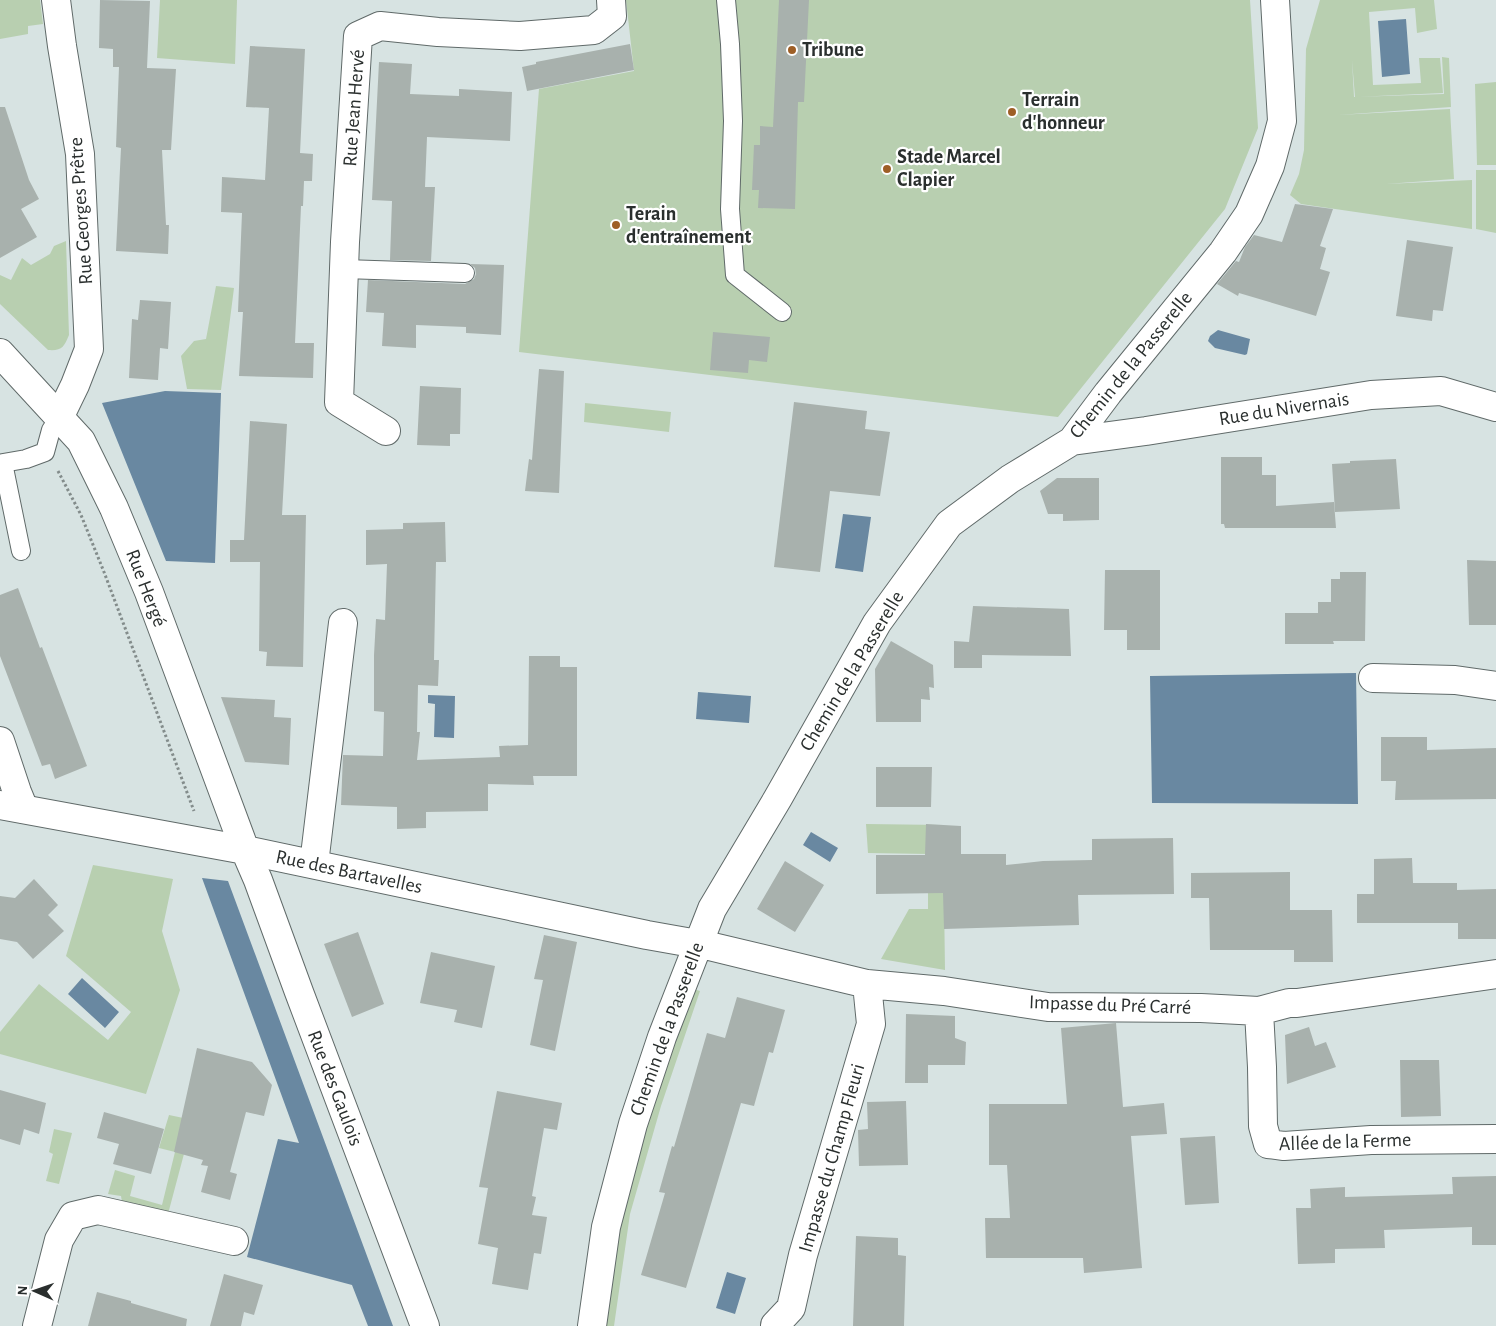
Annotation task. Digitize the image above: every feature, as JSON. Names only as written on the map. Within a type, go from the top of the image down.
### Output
[{"type":"street","name":"Rue Georges Prêtre","points":[[56,0],[80,154],[89,349],[75,385],[58,418]]},
{"type":"street","name":"Rue Jean Hervé","points":[[386,431],[339,402],[344,269],[358,36],[380,26],[438,32],[520,36],[594,30],[612,16],[611,0]]},
{"type":"street","name":"Chemin de la Passerelle","points":[[592,1326],[606,1227],[633,1124],[662,1036],[712,909],[778,798],[876,623],[949,524],[1010,479],[1072,440],[1223,252],[1248,214],[1270,166],[1282,121],[1275,0]]},
{"type":"street","name":"Rue Hergé","points":[[0,352],[58,418],[81,441],[114,508],[149,592],[245,850]]},
{"type":"street","name":"Rue du Nivernais","points":[[1072,440],[1166,428],[1371,394],[1441,391],[1496,407]]},
{"type":"street","points":[[314,864],[344,623]]},
{"type":"street","points":[[1373,678],[1455,680],[1496,686]]},
{"type":"street","points":[[0,741],[17,792],[12,807]]},
{"type":"street","name":"Rue des Bartavelles","points":[[12,807],[245,850],[646,935],[697,944]]},
{"type":"street","name":"Rue des Gaulois","points":[[245,850],[426,1326]]},
{"type":"street","name":"Impasse du Pré Carré","points":[[697,944],[867,984],[944,991],[1048,1007],[1201,1008],[1259,1011],[1288,1003],[1496,974]]},
{"type":"street","name":"Impasse du Champ Fleuri","points":[[775,1325],[790,1308],[803,1255],[871,1024],[867,984]]},
{"type":"street","name":"Allée de la Ferme","points":[[1259,1011],[1263,1126],[1268,1144],[1284,1146],[1376,1140],[1496,1138]]},
{"type":"street","points":[[37,1326],[59,1240],[73,1216],[98,1210],[234,1241]]},
{"type":"lane","points":[[726,0],[733,121],[730,209],[735,275],[782,312]]},
{"type":"lane","points":[[344,269],[466,273]]},
{"type":"lane","points":[[21,551],[2,463],[26,459],[45,452],[51,430],[58,418]]},
{"type":"path","points":[[45,452],[81,515],[194,812]]},
{"type":"green space","points":[[0,0],[40,0],[43,24],[28,26],[28,34],[0,39]]},
{"type":"green space","points":[[160,0],[237,0],[235,64],[157,58]]},
{"type":"green space","name":"Stade Marcel Clapier","points":[[626,0],[1250,0],[1258,128],[1225,209],[1058,417],[519,352],[539,89],[634,71]]},
{"type":"green space","points":[[1320,0],[1434,0],[1437,29],[1417,33],[1415,8],[1369,12],[1373,85],[1421,83],[1419,58],[1440,58],[1443,93],[1358,97],[1444,94],[1442,57],[1449,58],[1451,107],[1338,115],[1450,109],[1454,179],[1386,184],[1472,180],[1472,229],[1301,204],[1290,195],[1299,174],[1304,150],[1306,49]],"holes":[[[1352,60],[1355,97],[1354,97]]]},
{"type":"green space","points":[[1496,82],[1496,165],[1477,165],[1475,84]]},
{"type":"green space","points":[[1476,170],[1496,170],[1496,233],[1476,229]]},
{"type":"green space","points":[[66,241],[69,335],[62,347],[56,350],[48,350],[0,304],[0,275],[11,280],[22,258],[31,265],[50,254],[54,246]]},
{"type":"green space","points":[[216,286],[234,288],[221,390],[187,389],[181,356],[194,341],[206,339]]},
{"type":"green space","points":[[585,403],[671,412],[669,432],[584,422]]},
{"type":"green space","points":[[866,824],[943,825],[945,970],[881,959],[909,909],[928,909],[928,854],[868,853]]},
{"type":"green space","points":[[93,865],[173,879],[162,931],[180,990],[146,1094],[0,1054],[0,1032],[39,984],[108,1040],[131,1012],[66,956]]},
{"type":"green space","points":[[687,987],[700,991],[661,1106],[630,1214],[614,1326],[601,1326],[620,1209]]},
{"type":"green space","points":[[169,1115],[193,1120],[168,1214],[122,1202],[121,1196],[108,1194],[115,1170],[135,1176],[130,1196],[162,1205],[175,1152],[159,1148]]},
{"type":"green space","points":[[54,1129],[72,1133],[59,1184],[46,1181],[53,1154],[49,1152]]},
{"type":"water","points":[[1406,19],[1410,74],[1382,77],[1378,21]]},
{"type":"water","points":[[1218,330],[1250,339],[1247,354],[1215,348],[1208,341],[1210,336]]},
{"type":"water","points":[[165,391],[221,393],[215,563],[166,561],[102,403]]},
{"type":"water","points":[[843,514],[871,517],[863,572],[835,568]]},
{"type":"water","points":[[1356,673],[1358,804],[1152,803],[1150,676]]},
{"type":"water","points":[[698,692],[751,696],[749,723],[696,719]]},
{"type":"water","points":[[428,695],[455,696],[454,738],[434,737],[435,704],[428,703]]},
{"type":"water","points":[[811,832],[838,848],[830,862],[803,845]]},
{"type":"water","points":[[202,878],[228,881],[393,1326],[368,1326],[352,1285],[247,1257],[278,1139],[299,1143]]},
{"type":"water","points":[[82,978],[119,1012],[105,1028],[68,994]]},
{"type":"water","points":[[727,1272],[746,1278],[735,1314],[716,1308]]},
{"type":"building","points":[[100,0],[150,1],[147,68],[176,69],[171,150],[162,150],[166,225],[169,225],[168,254],[116,251],[121,148],[116,147],[119,67],[113,67],[113,49],[99,48]]},
{"type":"building","points":[[779,0],[809,0],[804,102],[798,102],[795,209],[758,208],[759,190],[752,190],[754,145],[760,145],[760,126],[773,127]]},
{"type":"building","points":[[630,44],[634,70],[527,91],[522,67],[536,64],[536,62]]},
{"type":"building","points":[[250,46],[305,49],[300,153],[313,154],[312,181],[304,181],[303,206],[301,206],[295,343],[314,343],[313,378],[239,376],[243,312],[238,312],[242,213],[221,212],[222,177],[265,180],[269,108],[246,107]]},
{"type":"building","points":[[379,62],[412,64],[410,94],[459,96],[459,89],[512,92],[510,141],[427,137],[425,187],[435,187],[431,261],[390,260],[392,201],[372,200]]},
{"type":"building","points":[[0,107],[5,107],[29,180],[39,199],[21,209],[37,237],[0,258]]},
{"type":"building","points":[[1295,204],[1333,209],[1320,246],[1326,248],[1320,269],[1330,272],[1316,316],[1239,293],[1238,296],[1217,284],[1236,261],[1239,262],[1245,247],[1254,235],[1282,242]]},
{"type":"building","points":[[1407,240],[1453,247],[1443,311],[1433,310],[1432,321],[1396,316]]},
{"type":"building","points":[[470,264],[504,265],[501,335],[466,333],[466,327],[416,325],[416,348],[382,346],[384,313],[366,312],[368,280],[465,284],[474,279],[476,274],[475,268]]},
{"type":"building","points":[[140,300],[171,302],[168,349],[160,348],[158,380],[129,378],[132,319],[138,320]]},
{"type":"building","points":[[713,332],[770,337],[767,362],[749,360],[748,373],[710,370]]},
{"type":"building","points":[[539,369],[564,371],[559,493],[525,491],[529,459],[532,460]]},
{"type":"building","points":[[420,386],[461,388],[460,434],[450,434],[450,446],[417,445]]},
{"type":"building","points":[[794,402],[867,411],[865,429],[890,432],[880,496],[830,491],[820,572],[774,567]]},
{"type":"building","points":[[250,421],[287,424],[282,515],[306,515],[303,667],[266,666],[267,652],[259,651],[260,562],[230,562],[230,540],[244,540]]},
{"type":"building","points":[[1221,457],[1262,457],[1262,475],[1276,475],[1276,506],[1334,502],[1336,528],[1225,528],[1224,524],[1221,524]]},
{"type":"building","points":[[1396,459],[1400,509],[1335,512],[1332,464],[1350,463],[1350,461]]},
{"type":"building","points":[[1057,478],[1099,478],[1099,520],[1063,521],[1063,514],[1048,514],[1040,491]]},
{"type":"building","points":[[445,522],[446,562],[436,562],[434,660],[439,660],[438,686],[418,685],[417,732],[420,732],[417,760],[500,757],[499,746],[528,745],[529,656],[560,656],[560,667],[577,667],[577,776],[533,776],[534,785],[488,784],[488,811],[426,812],[426,828],[397,829],[397,807],[341,805],[343,755],[383,756],[384,712],[374,711],[374,655],[376,619],[385,620],[387,564],[366,565],[366,530],[403,529],[403,523]]},
{"type":"building","points":[[1467,560],[1496,561],[1496,625],[1469,625]]},
{"type":"building","points":[[1105,570],[1160,570],[1160,650],[1127,650],[1127,630],[1104,630]]},
{"type":"building","points":[[1340,572],[1366,572],[1365,641],[1333,641],[1334,644],[1285,644],[1285,613],[1318,613],[1318,602],[1331,602],[1331,579],[1340,579]]},
{"type":"building","points":[[18,588],[87,766],[55,779],[50,764],[42,766],[0,656],[0,595]]},
{"type":"building","points":[[973,606],[1069,609],[1071,656],[982,655],[982,668],[954,668],[954,641],[969,642]]},
{"type":"building","points":[[891,641],[933,665],[934,688],[929,687],[930,700],[921,699],[921,722],[876,722],[875,669]]},
{"type":"building","points":[[221,697],[275,700],[274,717],[291,718],[289,765],[245,762]]},
{"type":"building","points":[[1381,737],[1427,737],[1427,750],[1496,748],[1496,799],[1395,800],[1396,781],[1381,781]]},
{"type":"building","points":[[876,767],[932,767],[931,807],[876,807]]},
{"type":"building","points":[[926,824],[961,826],[961,854],[1006,854],[1006,865],[1043,861],[1092,860],[1092,839],[1173,838],[1174,894],[1078,895],[1079,925],[944,929],[943,893],[876,894],[876,855],[925,855]]},
{"type":"building","points":[[1412,858],[1413,883],[1457,883],[1457,890],[1496,889],[1496,939],[1458,939],[1458,923],[1357,923],[1357,894],[1374,894],[1374,859]]},
{"type":"building","points":[[785,861],[824,885],[795,932],[757,909]]},
{"type":"building","points":[[1290,872],[1290,910],[1332,910],[1333,962],[1294,962],[1294,950],[1210,950],[1209,898],[1191,898],[1191,873]]},
{"type":"building","points":[[34,879],[58,905],[48,915],[64,931],[33,959],[17,942],[0,939],[0,896],[15,898]]},
{"type":"building","points":[[358,932],[384,1004],[352,1017],[324,944]]},
{"type":"building","points":[[544,935],[577,942],[555,1051],[530,1045],[543,980],[534,979]]},
{"type":"building","points":[[431,952],[495,966],[482,1028],[454,1022],[457,1010],[420,1003]]},
{"type":"building","points":[[737,997],[785,1010],[773,1053],[769,1052],[754,1106],[741,1103],[686,1288],[641,1275],[665,1193],[659,1192],[707,1033],[725,1038]]},
{"type":"building","points":[[906,1014],[955,1016],[955,1038],[966,1042],[965,1065],[928,1065],[928,1083],[905,1083]]},
{"type":"building","points":[[1116,1023],[1123,1107],[1164,1103],[1167,1134],[1131,1136],[1142,1268],[1084,1273],[1083,1258],[986,1258],[985,1218],[1010,1218],[1007,1165],[989,1165],[989,1104],[1067,1104],[1061,1028]]},
{"type":"building","points":[[1309,1027],[1315,1046],[1326,1042],[1336,1067],[1287,1084],[1285,1035]]},
{"type":"building","points":[[197,1048],[252,1062],[272,1085],[264,1116],[246,1112],[230,1172],[237,1174],[230,1200],[201,1192],[208,1166],[201,1165],[203,1160],[174,1152]]},
{"type":"building","points":[[1400,1060],[1439,1060],[1441,1116],[1401,1117]]},
{"type":"building","points":[[0,1090],[46,1103],[39,1134],[24,1129],[20,1145],[0,1139]]},
{"type":"building","points":[[497,1091],[562,1103],[557,1130],[544,1128],[532,1196],[536,1197],[532,1215],[547,1217],[541,1254],[534,1253],[528,1290],[492,1284],[498,1248],[478,1244],[488,1188],[479,1187]]},
{"type":"building","points":[[906,1101],[908,1165],[859,1166],[858,1130],[868,1129],[867,1102]]},
{"type":"building","points":[[104,1112],[164,1129],[151,1174],[113,1164],[119,1144],[97,1138]]},
{"type":"building","points":[[1215,1136],[1219,1203],[1185,1205],[1180,1138]]},
{"type":"building","points":[[1496,1176],[1496,1245],[1472,1245],[1472,1227],[1384,1230],[1385,1248],[1335,1249],[1335,1263],[1298,1264],[1296,1208],[1311,1208],[1310,1189],[1345,1187],[1345,1197],[1453,1194],[1452,1177]]},
{"type":"building","points":[[856,1236],[898,1238],[898,1255],[906,1256],[904,1326],[853,1326]]},
{"type":"building","points":[[224,1274],[263,1285],[254,1315],[244,1312],[241,1326],[210,1326]]},
{"type":"building","points":[[97,1292],[187,1319],[186,1326],[88,1326]]},
{"type":"place","name":"Tribune","points":[[792,50]]},
{"type":"place","name":"Terrain d'honneur","points":[[1012,112]]},
{"type":"place","name":"Stade Marcel Clapier","points":[[887,169]]},
{"type":"place","name":"Terain d'entraînement","points":[[616,225]]}]
